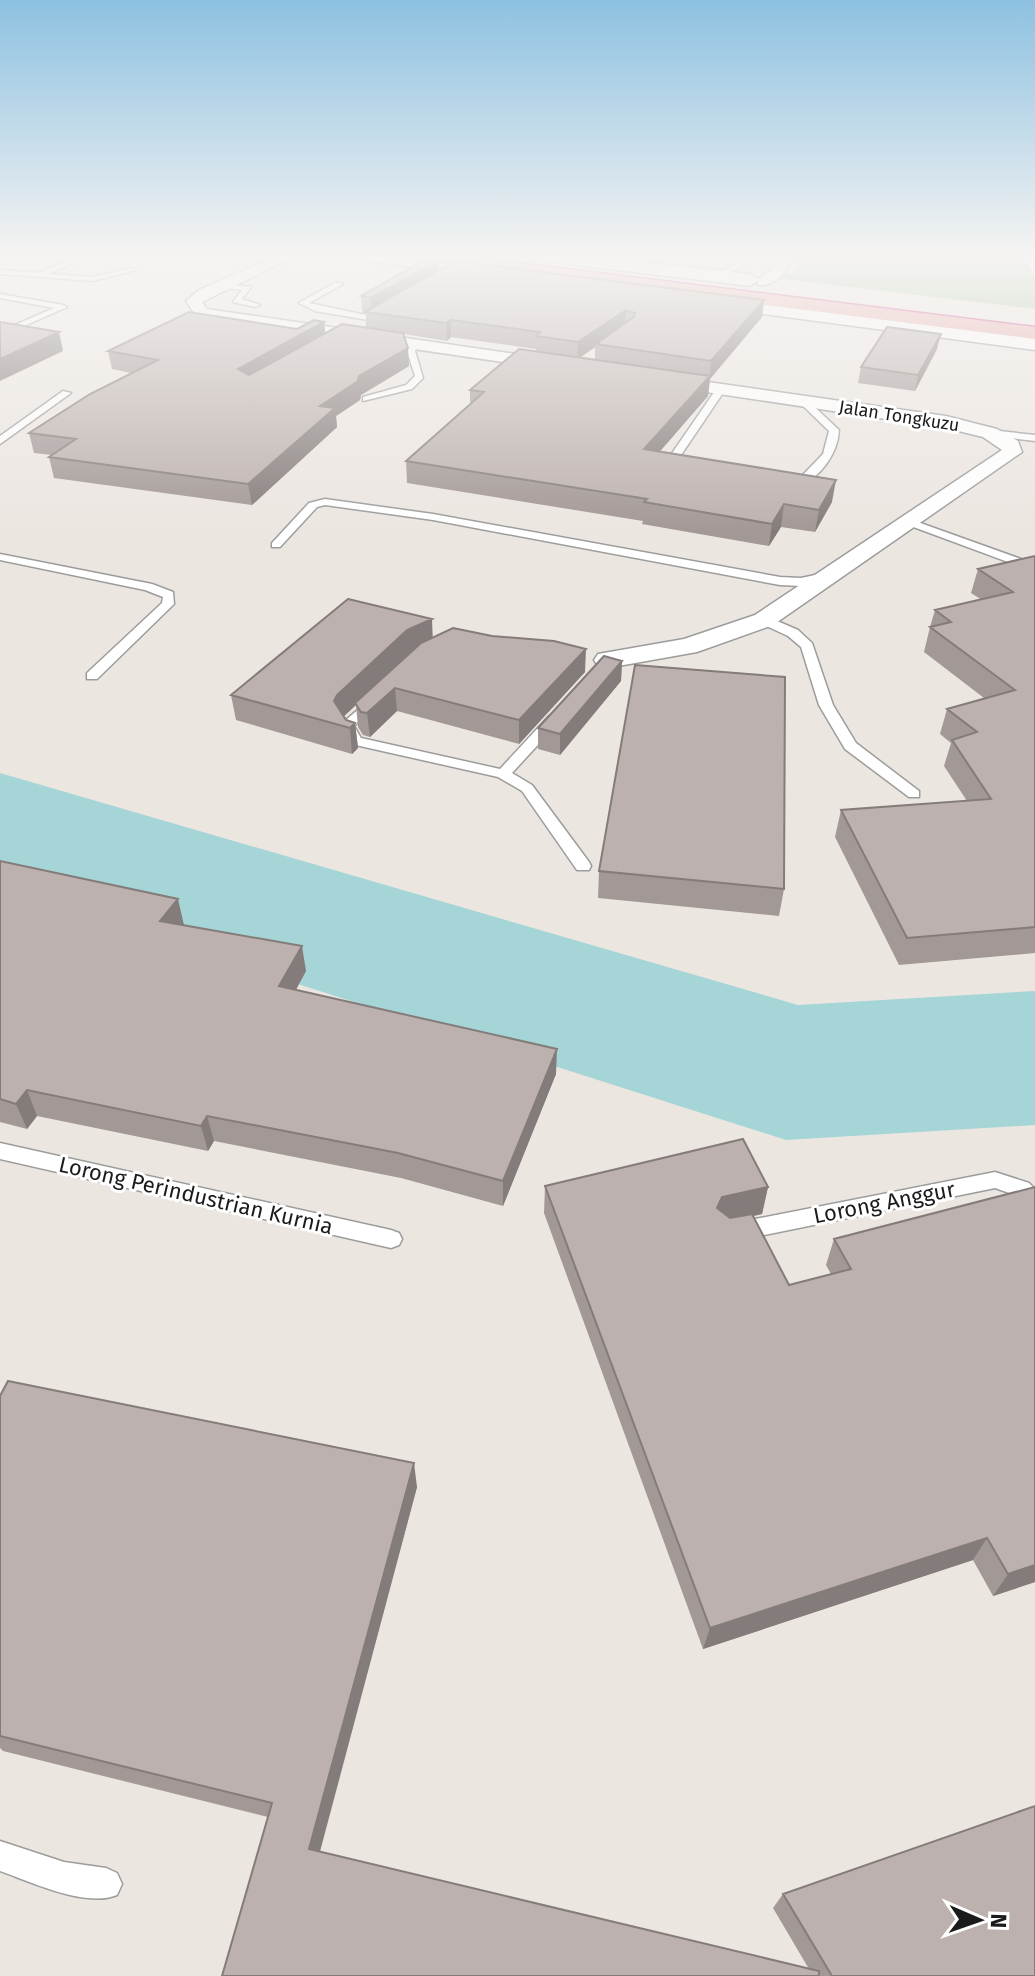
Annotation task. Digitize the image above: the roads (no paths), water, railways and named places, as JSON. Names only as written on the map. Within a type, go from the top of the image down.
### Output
[{"type":"street","points":[[436,347],[576,368]]},
{"type":"street","name":"Jalan Tongkuzu","points":[[599,664],[730,636],[764,620],[912,523],[1012,452],[1011,445],[990,433],[946,422],[634,376]]},
{"type":"lane","points":[[366,399],[409,387],[420,376],[411,351],[413,347]]},
{"type":"lane","points":[[673,459],[720,390]]},
{"type":"lane","points":[[0,441],[66,393]]},
{"type":"lane","points":[[799,484],[828,457],[835,440],[834,430],[803,401]]},
{"type":"lane","points":[[990,433],[1035,438]]},
{"type":"lane","points":[[276,545],[313,505],[325,502],[433,517],[780,581],[801,582],[832,575]]},
{"type":"lane","points":[[912,523],[1035,568]]},
{"type":"lane","points":[[0,557],[148,587],[169,595],[168,604],[92,676]]},
{"type":"lane","points":[[764,620],[793,633],[807,646],[826,705],[850,746],[914,794]]},
{"type":"lane","points":[[382,693],[347,725],[356,741],[503,774],[527,788],[583,866]]},
{"type":"lane","points":[[503,774],[566,706]]},
{"type":"lane","name":"Lorong Perindustrian Kurnia","points":[[0,1151],[391,1239]]},
{"type":"lane","name":"Lorong Anggur","points":[[726,1233],[995,1180],[1022,1189],[1035,1204]]},
{"type":"lane","points":[[0,1856],[64,1878],[106,1884]]},
{"type":"water","points":[[0,773],[798,1005],[1035,991],[1035,1125],[786,1140],[0,889]]}]
